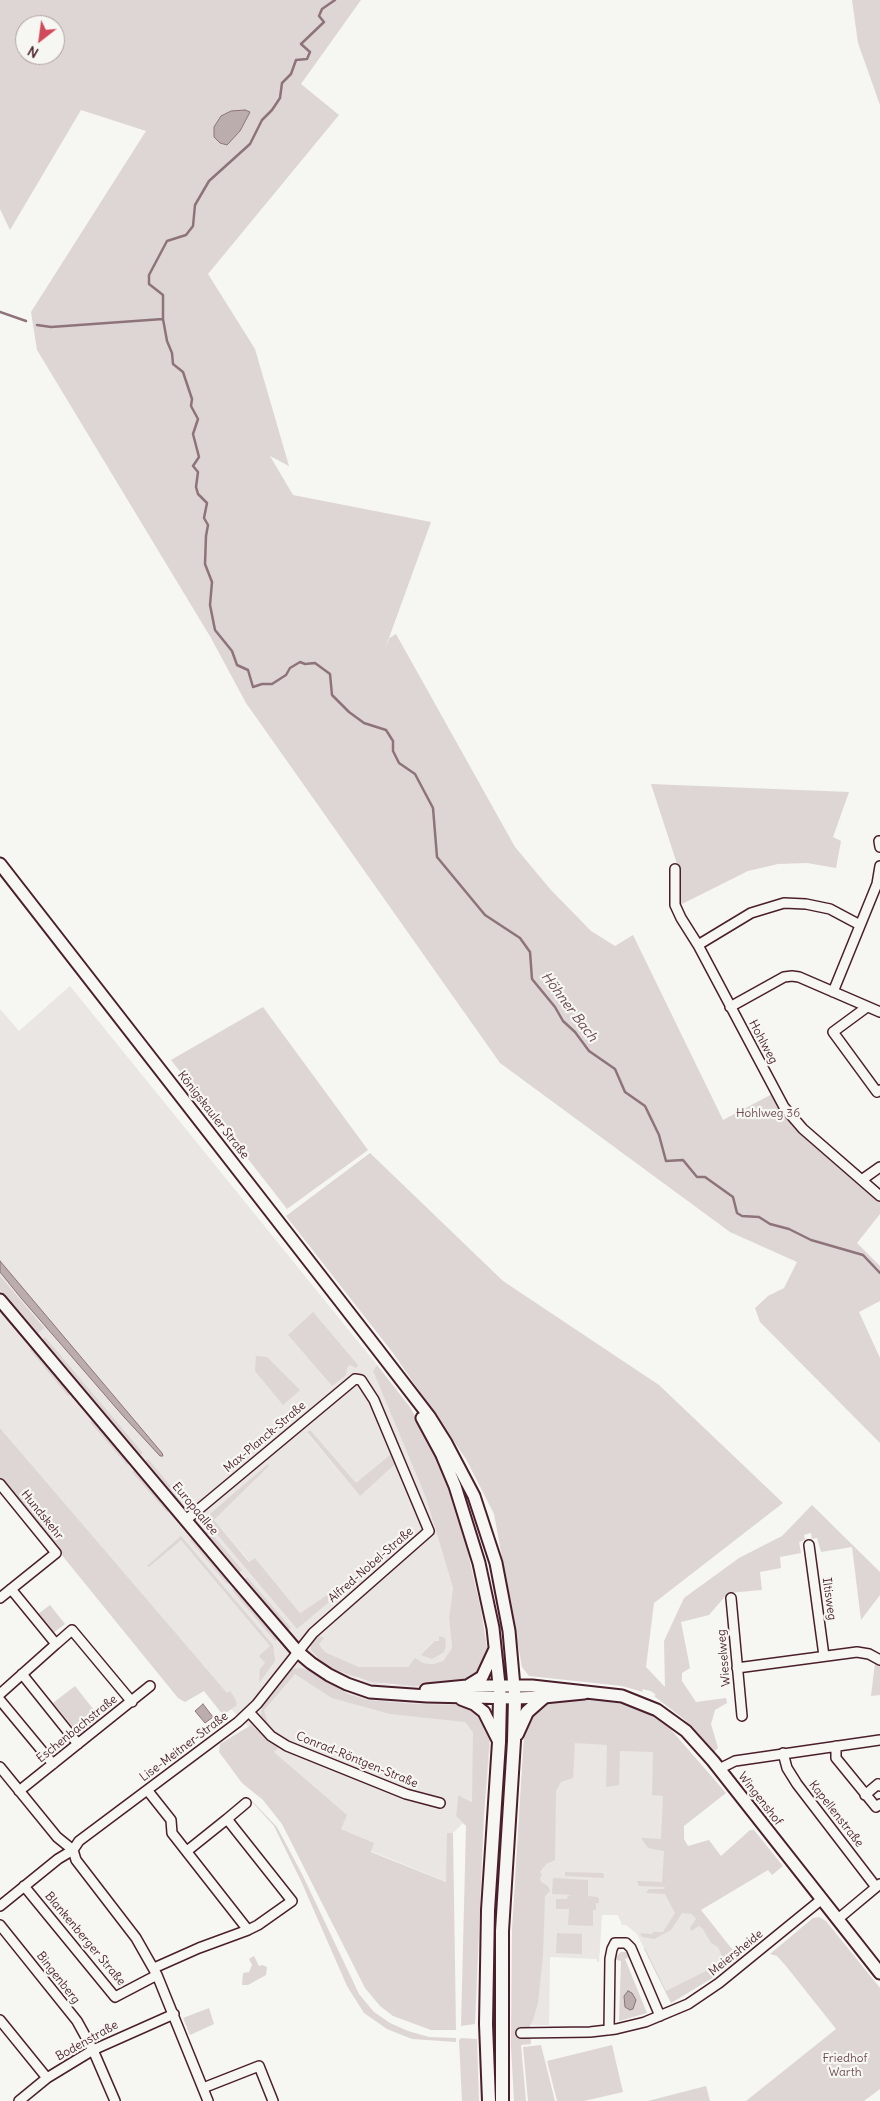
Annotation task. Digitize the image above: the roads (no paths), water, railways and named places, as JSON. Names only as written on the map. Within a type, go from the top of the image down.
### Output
[{"type":"highway","points":[[489,2101],[486,2024],[488,1910],[499,1742],[499,1692]]},
{"type":"highway","points":[[502,2101],[502,1932],[514,1741],[514,1692]]},
{"type":"highway","points":[[514,1741],[527,1712],[544,1697]]},
{"type":"main road","name":"Königskauler Straße","points":[[0,864],[429,1416],[457,1460],[470,1486],[496,1563],[509,1631],[514,1692]]},
{"type":"main road","name":"Europaallee","points":[[0,1300],[85,1403],[187,1519],[298,1652],[329,1675],[370,1692],[454,1696],[514,1692]]},
{"type":"main road","name":"Königskauler Straße","points":[[403,1384],[442,1455],[464,1514],[479,1563],[496,1647],[499,1692]]},
{"type":"main road","points":[[467,1686],[482,1677],[496,1647]]},
{"type":"main road","name":"Europaallee","points":[[396,1694],[467,1686],[499,1692]]},
{"type":"main road","name":"Wingenshof","points":[[514,1692],[544,1697],[584,1693]]},
{"type":"main road","name":"Wingenshof","points":[[514,1692],[584,1693],[622,1696],[656,1710],[686,1731],[719,1769],[880,1973]]},
{"type":"main road","points":[[454,1696],[474,1704],[484,1712],[499,1742]]},
{"type":"street","points":[[833,992],[877,884],[880,866]]},
{"type":"street","name":"Hohlweg","points":[[675,869],[675,905],[778,1097],[793,1118],[880,1196]]},
{"type":"street","points":[[698,945],[751,913],[784,903],[806,904],[830,909],[860,924]]},
{"type":"street","points":[[730,1007],[784,977],[792,976],[799,977],[880,1012]]},
{"type":"street","points":[[867,1007],[833,1032],[876,1092],[880,1090]]},
{"type":"street","points":[[863,1179],[880,1167]]},
{"type":"street","name":"Max-Planck-Straße","points":[[187,1519],[351,1381],[356,1378],[361,1380]]},
{"type":"street","name":"Alfred-Nobel-Straße","points":[[298,1652],[313,1633],[429,1531],[374,1400],[361,1380]]},
{"type":"street","name":"Hundskehr","points":[[0,1484],[56,1553],[0,1598]]},
{"type":"street","name":"Iltisweg","points":[[809,1544],[824,1656]]},
{"type":"street","points":[[11,1589],[56,1644]]},
{"type":"street","name":"Wieselweg","points":[[731,1598],[742,1716]]},
{"type":"street","points":[[0,1694],[72,1630],[132,1702]]},
{"type":"street","name":"Lise-Meitner-Straße","points":[[73,1850],[79,1841],[148,1791],[249,1712],[298,1652]]},
{"type":"street","points":[[737,1668],[863,1652],[880,1660]]},
{"type":"street","points":[[22,1674],[78,1744]]},
{"type":"street","name":"Eschenbachstraße","points":[[19,1791],[150,1686]]},
{"type":"street","points":[[0,1700],[52,1764]]},
{"type":"street","name":"Conrad-Röntgen-Straße","points":[[249,1712],[271,1736],[287,1746],[406,1794],[440,1804]]},
{"type":"street","points":[[719,1769],[735,1761],[880,1740]]},
{"type":"street","points":[[836,1746],[836,1758],[876,1808],[880,1804]]},
{"type":"street","name":"Kapellenstraße","points":[[782,1753],[787,1768],[797,1784],[878,1885]]},
{"type":"street","points":[[0,1767],[57,1837],[73,1850],[76,1860],[136,1938],[156,1971],[208,2101]]},
{"type":"street","points":[[865,1794],[878,1784],[880,1786]]},
{"type":"street","points":[[148,1791],[171,1820],[172,1833],[248,1930]]},
{"type":"street","points":[[187,1851],[246,1803]]},
{"type":"street","points":[[156,1971],[199,1948],[248,1930],[292,1901],[227,1819]]},
{"type":"street","points":[[0,1906],[58,1859],[73,1850]]},
{"type":"street","points":[[838,1919],[878,1885]]},
{"type":"street","name":"Blankenberger Straße","points":[[24,1886],[115,1997],[156,1971]]},
{"type":"street","name":"Meiersheide","points":[[521,2033],[609,2030],[645,2022],[660,2016],[700,1997],[822,1899]]},
{"type":"street","name":"Bingenberg","points":[[0,1925],[77,2021],[93,2050],[116,2101]]},
{"type":"street","points":[[609,2030],[610,1959],[615,1943],[626,1943],[632,1948],[660,2016]]},
{"type":"street","name":"Bodenstraße","points":[[19,2101],[46,2078],[93,2050],[174,2014]]},
{"type":"street","points":[[0,2020],[46,2078]]},
{"type":"street","points":[[202,2088],[259,2066],[273,2101]]},
{"type":"waterway","name":"Höhner Bach","points":[[335,0],[322,9],[319,16],[324,22],[301,44],[310,52],[307,59],[296,60],[291,74],[282,83],[280,98],[262,120],[250,144],[209,181],[195,205],[193,226],[186,235],[167,241],[149,275],[149,284],[163,295],[163,319],[173,364],[183,372],[192,399],[191,406],[198,419],[193,434],[199,457],[193,466],[198,472],[196,487],[198,494],[207,503],[204,518],[208,525],[205,564],[212,582],[210,605],[215,630],[232,651],[237,665],[248,670],[253,687],[262,684],[272,684],[286,675],[290,668],[300,662],[305,664],[315,663],[330,674],[332,695],[349,712],[364,723],[386,730],[393,741],[393,751],[399,763],[415,774],[433,808],[437,857],[485,915],[520,938],[530,952],[532,979],[555,1007],[563,1021],[575,1032],[589,1051],[615,1069],[625,1092],[645,1106],[659,1135],[666,1161],[683,1160],[697,1177],[705,1177],[733,1197],[737,1213],[742,1216],[759,1217],[770,1224],[789,1229],[811,1240],[863,1255],[880,1273]]},
{"type":"waterway","points":[[0,312],[26,321]]},
{"type":"waterway","points":[[37,325],[51,327],[163,319]]},
{"type":"park label","name":"Hohlweg 36","points":[[768,1114]]},
{"type":"park label","name":"Friedhof Warth","points":[[845,2066]]}]
